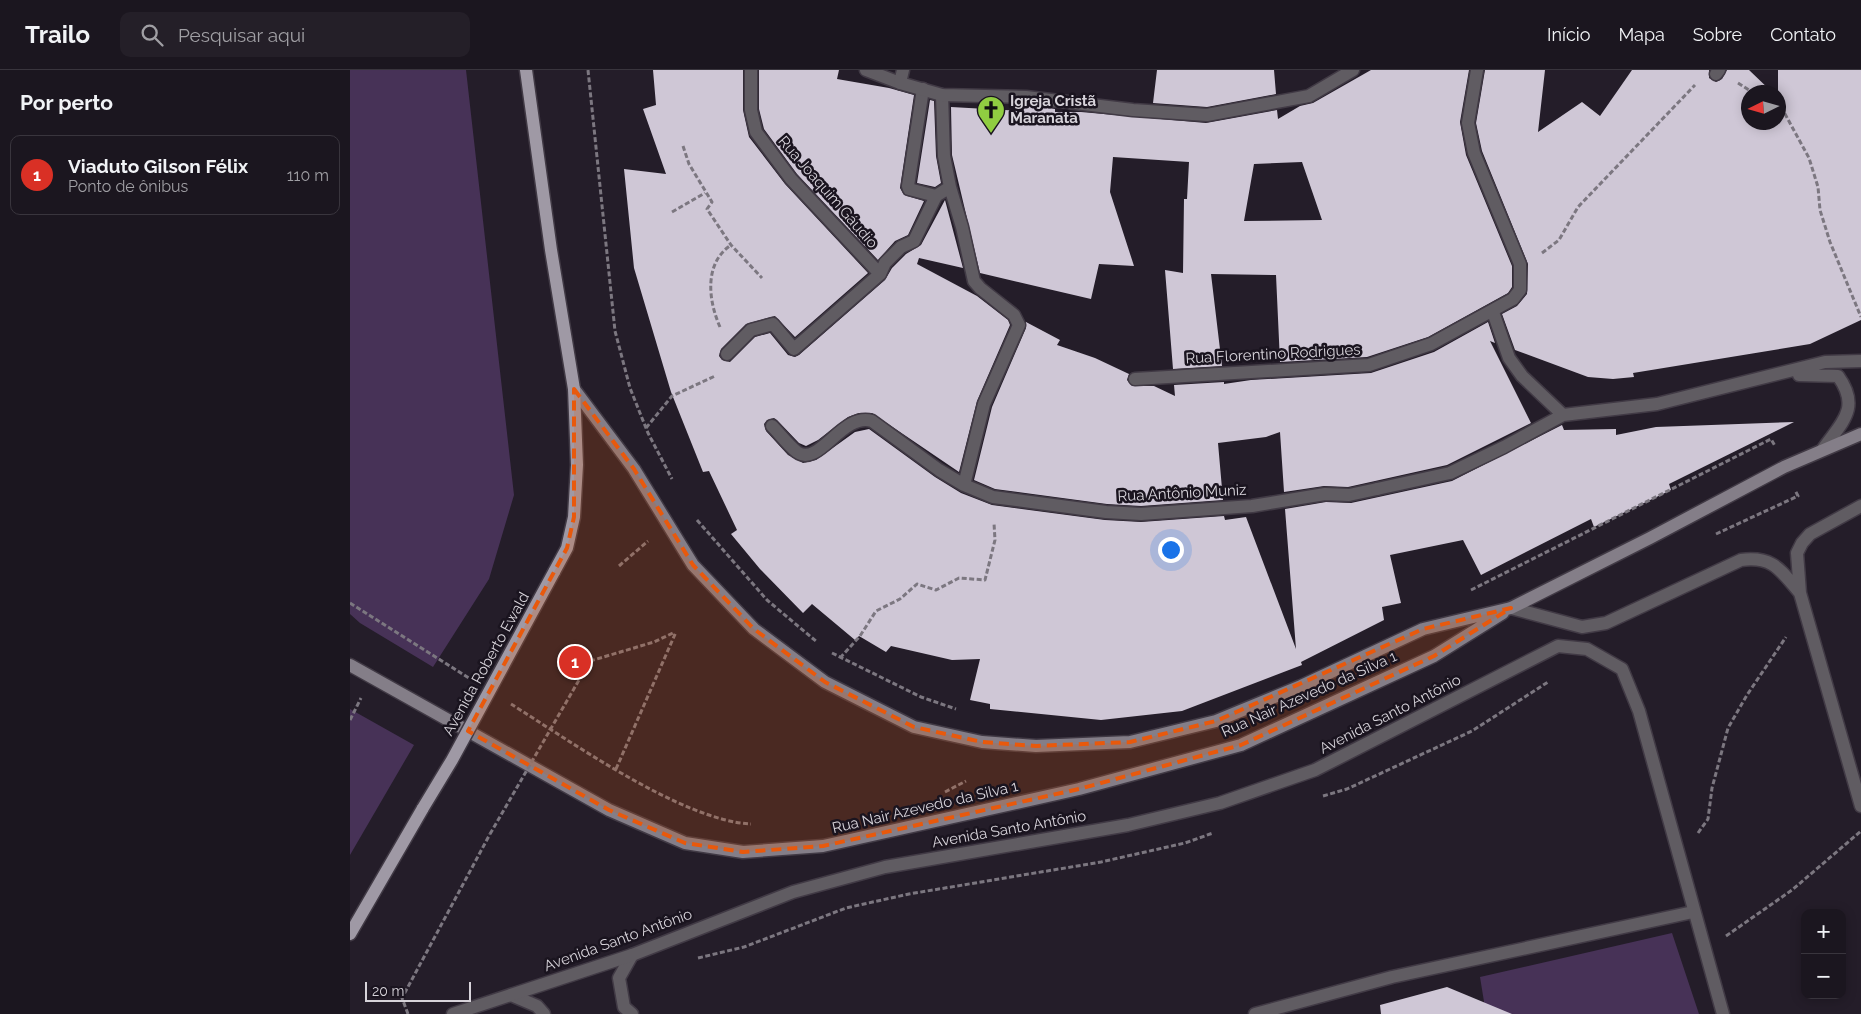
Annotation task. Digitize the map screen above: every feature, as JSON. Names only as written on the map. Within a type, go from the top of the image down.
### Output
[{"type":"main road","name":"Avenida Roberto Ewald","points":[[350,934],[452,760],[567,548],[574,517],[577,465],[574,389],[551,250],[526,70]]},
{"type":"main road","points":[[574,389],[634,469],[693,565],[754,629],[825,682],[914,727],[982,742],[1018,744],[1130,742],[1216,720],[1301,686],[1423,629],[1511,608],[1650,538],[1784,466],[1861,434]]},
{"type":"main road","name":"Rua Nair Azevedo da Silva 1","points":[[350,665],[609,810],[685,843],[742,852],[823,846],[1079,789],[1241,745],[1434,656],[1511,608]]},
{"type":"street","name":"Rua Joaquim Gáudio","points":[[751,70],[750,110],[756,132],[791,179],[880,274]]},
{"type":"street","points":[[866,70],[900,83],[942,94],[1026,97],[1133,110],[1207,115],[1309,96],[1353,70]]},
{"type":"street","points":[[900,83],[903,70]]},
{"type":"street","points":[[1477,70],[1468,123],[1474,153],[1520,264]]},
{"type":"street","points":[[923,90],[908,186],[909,189],[936,196],[950,187]]},
{"type":"street","points":[[942,94],[944,156],[974,281],[1014,315],[1019,325],[984,404],[964,485]]},
{"type":"street","name":"Rua Joaquim Gáudio","points":[[727,354],[751,330],[773,324],[794,349],[880,274],[884,263],[901,247],[914,241],[936,196]]},
{"type":"street","name":"Rua Florentino Rodrigues","points":[[1135,379],[1369,365],[1431,344],[1513,299],[1520,290],[1520,264]]},
{"type":"street","points":[[1492,312],[1509,358],[1522,376],[1563,415],[1657,404],[1825,362],[1861,361]]},
{"type":"street","points":[[1774,376],[1838,376],[1848,390],[1848,412],[1823,449]]},
{"type":"street","name":"Rua Antônio Muniz","points":[[772,426],[798,453],[804,455],[816,452],[853,421],[865,419],[872,422],[939,470],[964,485],[993,497],[1106,512],[1141,514],[1252,506],[1325,494],[1349,495],[1450,473],[1504,447],[1563,415]]},
{"type":"street","points":[[1861,506],[1810,534],[1802,543],[1797,553],[1800,593],[1861,806]]},
{"type":"street","points":[[1511,608],[1582,627],[1606,623],[1741,560],[1755,558],[1775,564],[1800,593]]},
{"type":"street","name":"Avenida Santo Antônio","points":[[453,1014],[632,955],[792,892],[885,867],[1128,825],[1220,803],[1315,770],[1558,646],[1587,649],[1622,669],[1639,711],[1680,859]]},
{"type":"street","points":[[1680,859],[1693,912],[1706,949],[1723,1014]]},
{"type":"street","points":[[1255,1014],[1392,976],[1693,912]]},
{"type":"street","points":[[632,955],[619,978],[624,1007],[632,1014]]},
{"type":"street","points":[[511,995],[537,1006],[544,1014]]},
{"type":"path","points":[[588,70],[615,331],[630,388],[646,428],[675,484]]},
{"type":"path","points":[[1520,264],[1534,259],[1559,240],[1578,207],[1698,82],[1718,72]]},
{"type":"path","points":[[1786,116],[1809,158],[1818,187],[1820,210],[1830,242],[1861,318]]},
{"type":"path","points":[[682,146],[705,194],[712,202],[707,209],[731,245],[762,278]]},
{"type":"path","points":[[672,212],[705,194]]},
{"type":"path","points":[[1462,594],[1771,439]]},
{"type":"path","points":[[840,658],[860,636],[876,612],[900,599],[917,584],[936,590],[959,578],[985,580],[995,540],[993,497]]},
{"type":"path","points":[[694,516],[767,600],[820,644]]},
{"type":"path","points":[[350,602],[471,680]]},
{"type":"path","points":[[1680,859],[1708,819],[1712,788],[1728,728],[1788,634],[1788,627],[1808,619]]},
{"type":"path","points":[[590,662],[654,642],[676,632],[616,769]]},
{"type":"path","points":[[827,651],[921,698],[957,709]]},
{"type":"path","points":[[408,1014],[402,998],[490,834],[579,680]]},
{"type":"path","points":[[505,701],[616,769],[702,812],[744,824],[754,824]]},
{"type":"path","points":[[941,793],[966,781]]},
{"type":"path","points":[[1706,949],[1746,924],[1792,890],[1861,830]]},
{"type":"highlighted area","points":[[574,389],[634,469],[693,565],[754,629],[825,682],[914,727],[982,742],[1036,746],[1130,742],[1216,721],[1423,629],[1511,608],[1434,656],[1241,745],[1079,789],[823,846],[743,852],[685,843],[609,810],[468,731],[567,548],[574,517]]},
{"type":"shaded area","points":[[350,70],[466,70],[514,495],[489,579],[433,667],[360,623],[350,614]]},
{"type":"shaded area","points":[[350,709],[414,745],[350,855]]},
{"type":"shaded area","points":[[1672,933],[1699,1014],[1486,1014],[1480,977]]},
{"type":"building","points":[[653,70],[743,70],[743,110],[749,137],[785,184],[868,273],[795,337],[775,316],[746,324],[721,349],[719,356],[722,360],[730,362],[755,337],[770,333],[788,355],[795,357],[799,355],[885,280],[892,268],[906,254],[921,245],[945,200],[963,268],[919,258],[917,264],[977,296],[1008,320],[1010,325],[977,401],[959,472],[872,413],[859,413],[848,417],[818,440],[806,446],[799,443],[774,418],[767,420],[764,424],[766,431],[788,455],[803,463],[816,460],[855,432],[869,429],[935,477],[961,493],[992,505],[1105,520],[1141,522],[1224,516],[1225,520],[1246,517],[1296,649],[1285,509],[1326,502],[1351,503],[1452,481],[1562,425],[1564,430],[1616,429],[1616,435],[1656,427],[1794,422],[1669,484],[1671,490],[1594,527],[1591,519],[1481,575],[1463,540],[1390,555],[1401,603],[1382,607],[1384,620],[1301,662],[1302,665],[1182,711],[1101,720],[990,709],[990,704],[970,700],[980,659],[952,660],[891,646],[886,652],[859,636],[855,640],[812,604],[803,613],[760,569],[731,534],[737,530],[709,471],[703,472],[671,392],[634,268],[624,169],[666,174],[643,109],[656,105]]},
{"type":"building","points":[[759,70],[839,70],[837,79],[889,88],[914,95],[900,188],[904,195],[924,201],[908,235],[895,241],[878,260],[797,174],[764,129],[759,109]]},
{"type":"building","points":[[1157,70],[1274,70],[1276,94],[1207,107],[1153,103]]},
{"type":"building","points":[[1371,70],[1469,70],[1460,122],[1466,155],[1512,266],[1512,287],[1508,293],[1428,337],[1367,357],[1280,362],[1276,275],[1211,274],[1222,366],[1173,369],[1165,270],[1183,273],[1184,199],[1187,199],[1189,162],[1113,157],[1110,192],[1134,266],[1099,264],[1091,299],[980,273],[952,155],[951,107],[1023,111],[1025,105],[1055,109],[1055,112],[1081,112],[1206,123],[1277,110],[1278,119],[1300,106],[1313,103]],"holes":[[[1302,162],[1322,220],[1244,221],[1254,164]]]},
{"type":"building","points":[[1485,70],[1545,70],[1538,132],[1582,102],[1600,116],[1632,70],[1709,70],[1709,78],[1716,82],[1722,79],[1727,70],[1749,70],[1765,85],[1741,85],[1741,130],[1786,130],[1786,85],[1778,85],[1778,70],[1861,70],[1861,320],[1810,344],[1633,373],[1634,377],[1613,379],[1588,377],[1515,350],[1502,314],[1517,306],[1527,294],[1528,264],[1482,151],[1476,123]]},
{"type":"building","points":[[930,100],[934,101],[936,156],[941,183],[935,187],[917,183]]},
{"type":"building","points":[[1026,322],[1060,340],[1057,345],[1095,358],[1129,374],[1127,380],[1132,386],[1154,386],[1175,396],[1174,385],[1224,382],[1224,384],[1251,380],[1371,373],[1434,352],[1488,322],[1495,343],[1490,341],[1531,423],[1447,465],[1348,487],[1324,486],[1284,492],[1280,432],[1266,437],[1218,443],[1223,500],[1141,506],[1107,504],[995,489],[974,480],[992,407],[1026,328]]},
{"type":"building","points":[[1447,987],[1512,1014],[1381,1014],[1380,1005]]},
{"type":"place","name":"Igreja Cristã Maranata","points":[[991,134]]},
{"type":"place","name":"Viaduto Gilson Félix","points":[[575,662]]}]
